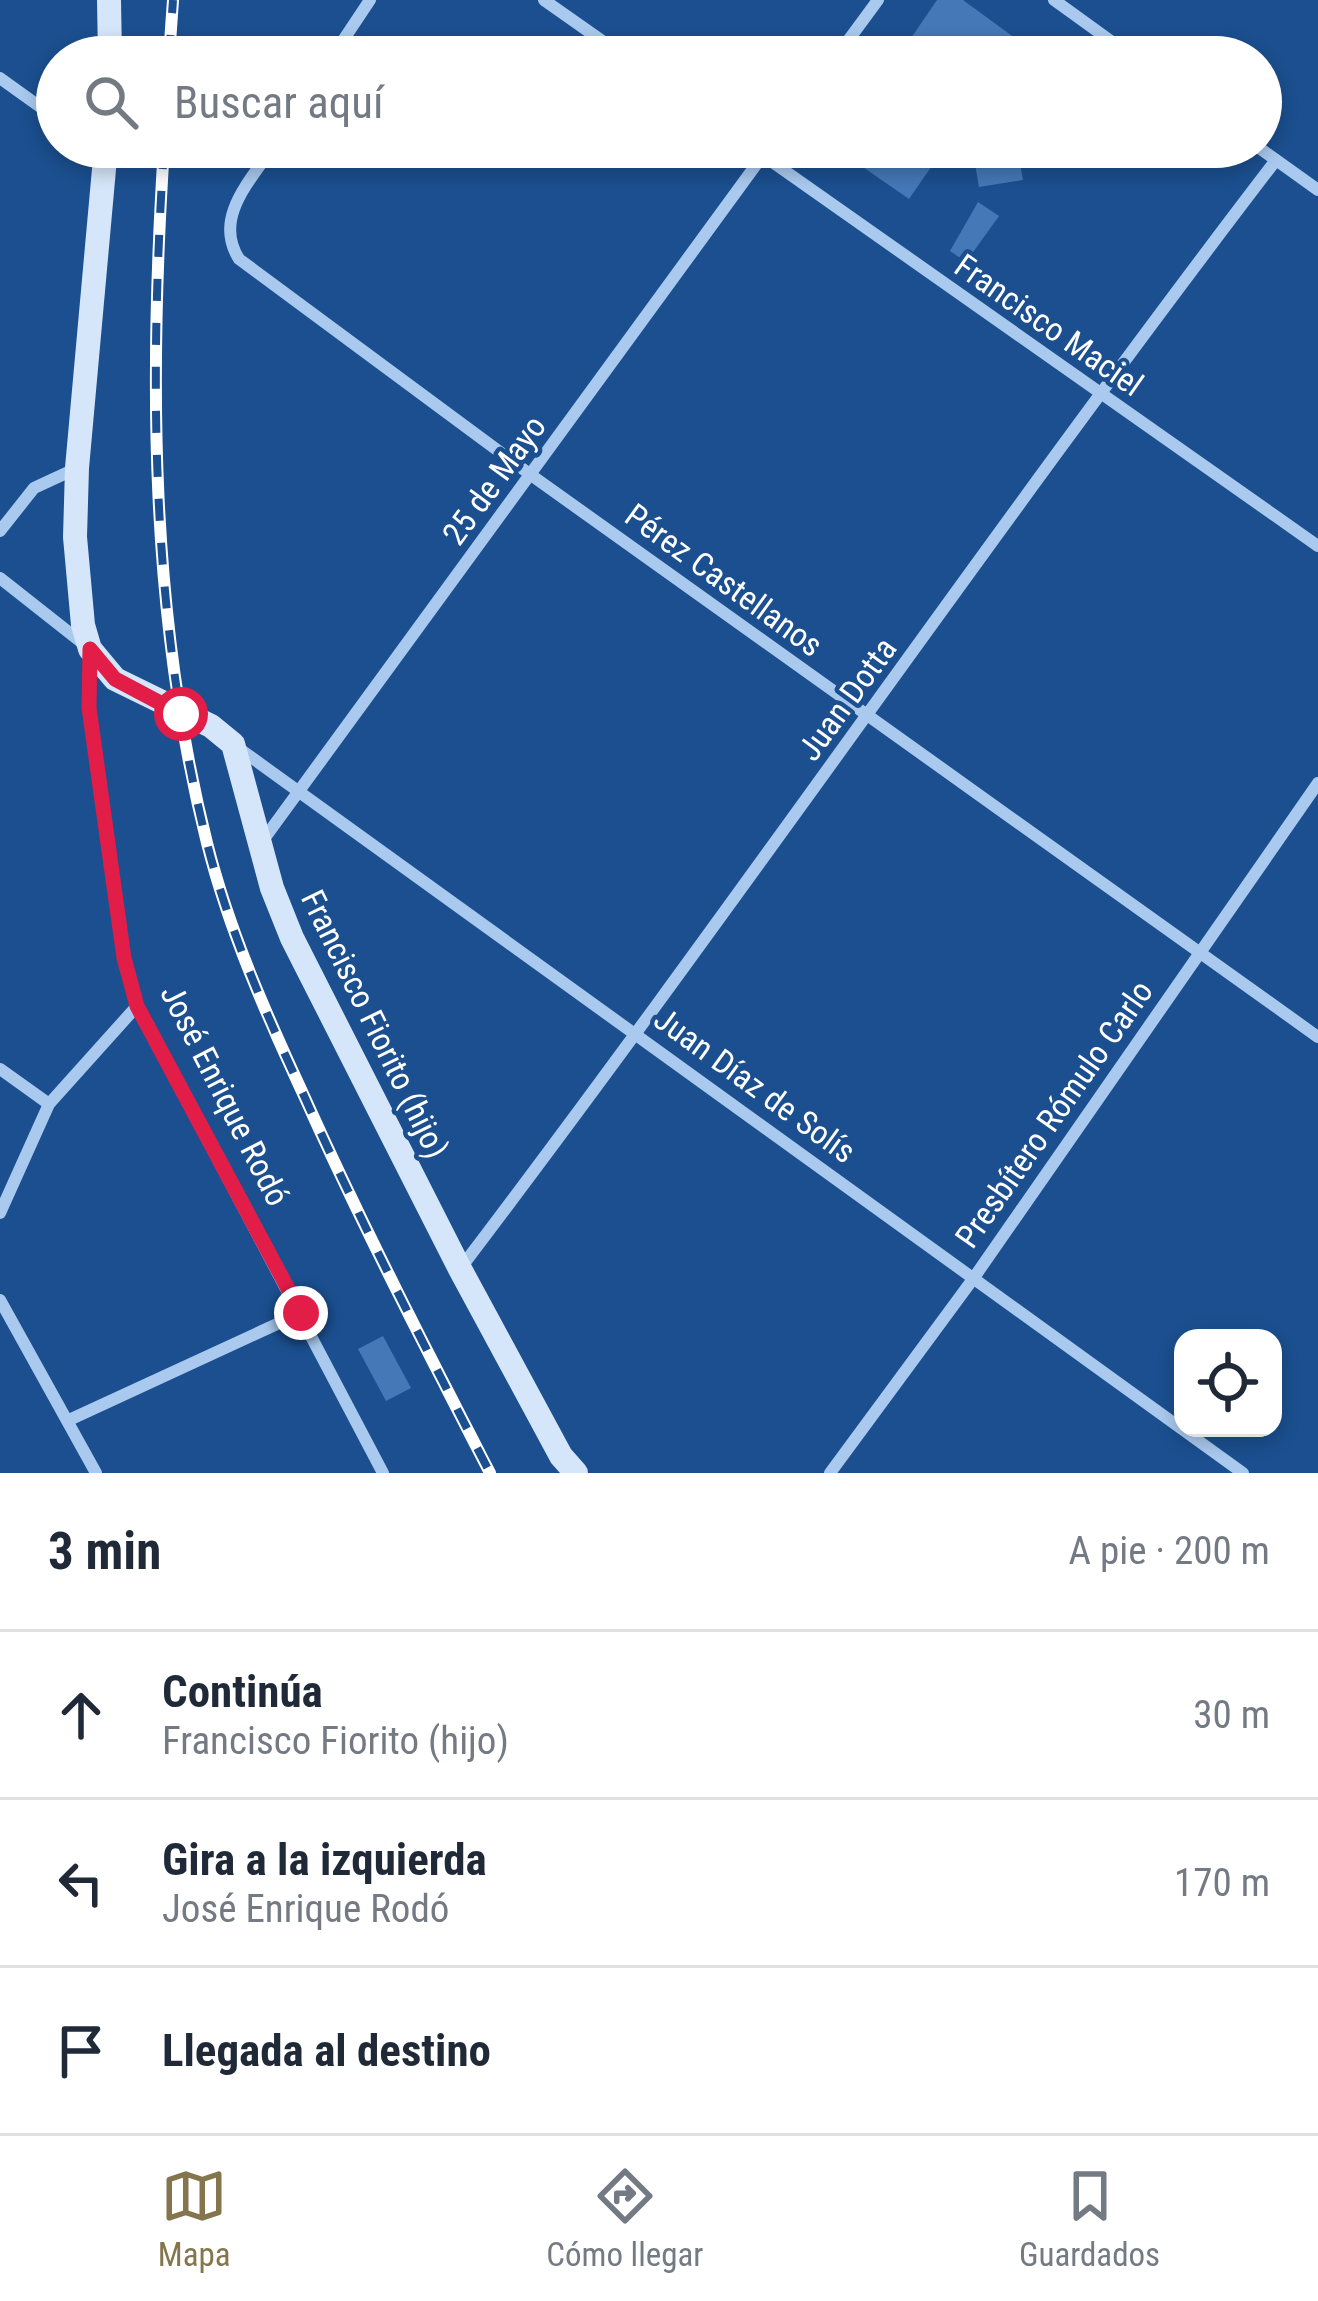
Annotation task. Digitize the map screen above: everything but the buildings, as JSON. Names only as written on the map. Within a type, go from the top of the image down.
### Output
[{"type":"street","points":[[110,0],[110,36]]},
{"type":"street","points":[[346,36],[370,0]]},
{"type":"street","points":[[544,0],[595,36]]},
{"type":"street","points":[[851,36],[878,0]]},
{"type":"street","points":[[1054,0],[1104,36]]},
{"type":"street","points":[[0,77],[36,103]]},
{"type":"street","points":[[1282,164],[1318,190]]},
{"type":"street","name":"José Enrique Rodó","points":[[101,168],[76,468],[76,557],[90,649],[92,730],[124,958],[137,1006],[383,1473]]},
{"type":"street","name":"Pérez Castellanos","points":[[259,168],[233,207],[228,238],[239,259],[531,475],[1318,1037]]},
{"type":"street","name":"25 de Mayo","points":[[260,844],[531,475],[748,168]]},
{"type":"street","name":"Francisco Maciel","points":[[786,168],[1318,546]]},
{"type":"street","name":"Juan Dotta","points":[[460,1269],[639,1034],[1097,393],[1270,168]]},
{"type":"street","points":[[0,531],[34,488],[76,468]]},
{"type":"street","points":[[0,578],[90,649],[115,679],[211,726],[233,744]]},
{"type":"street","name":"Juan Díaz de Solís","points":[[233,744],[1243,1473]]},
{"type":"street","name":"Francisco Fiorito (hijo)","points":[[233,744],[272,888],[292,938],[460,1269],[554,1444],[575,1473]]},
{"type":"street","name":"Presbítero Rómulo Carlo","points":[[830,1473],[973,1279],[1318,783]]},
{"type":"street","points":[[0,1213],[49,1104],[137,1006]]},
{"type":"street","points":[[0,1069],[49,1104]]},
{"type":"street","points":[[0,1300],[96,1473]]},
{"type":"street","points":[[69,1420],[301,1313]]},
{"type":"railway","points":[[170,36],[173,0]]},
{"type":"railway","points":[[163,168],[156,322],[158,497],[174,671],[207,843],[238,941],[277,1036],[372,1240],[490,1473]]},
{"type":"route","points":[[181,714],[115,679],[90,649],[89,708],[124,958],[137,1006],[301,1313]]}]
